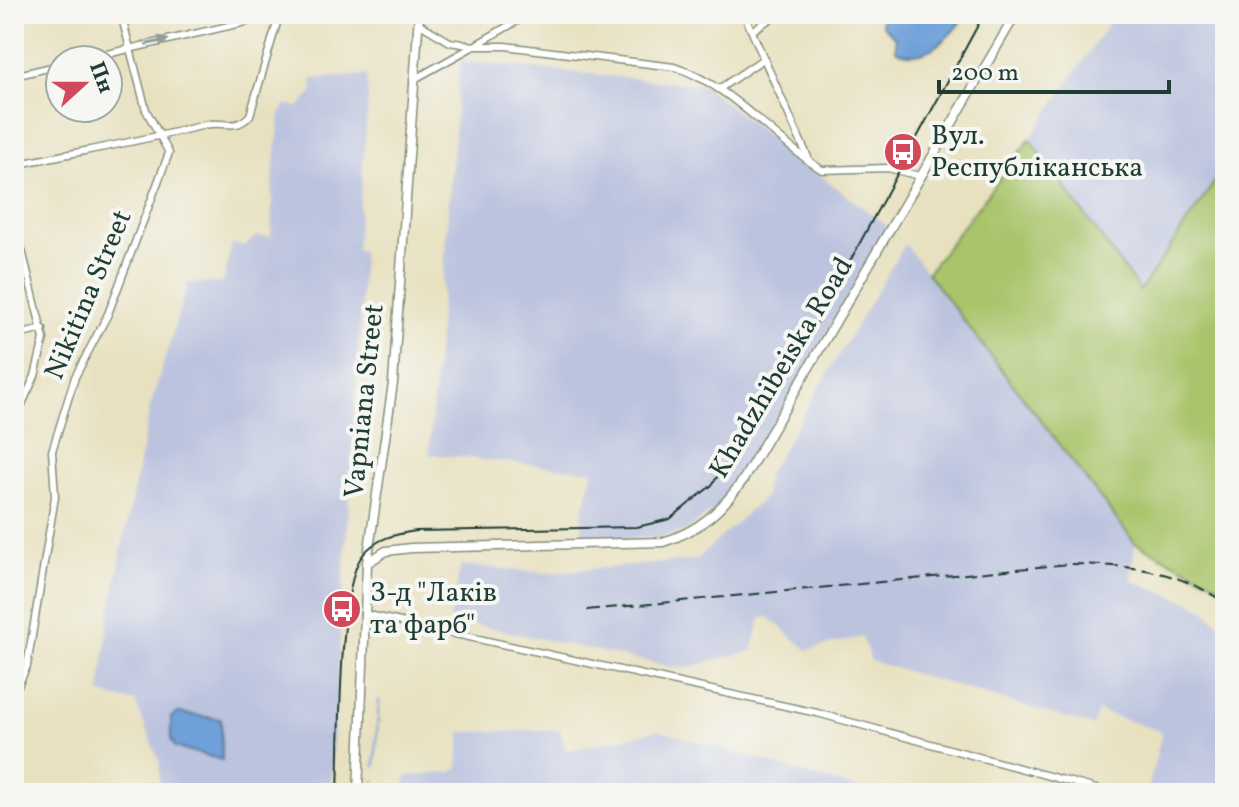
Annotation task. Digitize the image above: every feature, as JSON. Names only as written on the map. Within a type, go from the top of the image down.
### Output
[{"type":"street","name":"Nikitina Street","points":[[14,694],[27,666],[55,497],[52,451],[75,377],[108,314],[168,159],[169,149],[146,110],[121,14]]},
{"type":"street","points":[[413,80],[529,14]]},
{"type":"street","points":[[744,14],[810,162]]},
{"type":"street","points":[[752,31],[777,14]]},
{"type":"street","name":"Khadzhibeiska Road","points":[[367,563],[386,551],[411,548],[663,542],[690,534],[727,503],[1016,14]]},
{"type":"street","points":[[124,50],[280,15]]},
{"type":"street","points":[[14,165],[210,123],[236,126],[246,120],[280,15]]},
{"type":"street","points":[[419,18],[450,42],[674,67],[719,89],[810,162],[830,172],[878,167],[920,176]]},
{"type":"street","name":"Vapniana Street","points":[[358,793],[367,563],[393,383],[419,18]]},
{"type":"street","points":[[719,89],[763,59]]},
{"type":"street","points":[[14,76],[44,69]]},
{"type":"street","points":[[14,218],[43,329],[40,364],[14,421]]},
{"type":"street","points":[[14,251],[23,249]]},
{"type":"street","points":[[14,336],[43,329]]},
{"type":"street","points":[[364,614],[817,713],[1111,793]]},
{"type":"shaded area","points":[[1115,14],[1225,14],[1225,171],[1141,293],[1030,139]]},
{"type":"shaded area","points":[[460,61],[708,86],[710,91],[888,227],[743,478],[725,501],[685,531],[661,537],[582,541],[582,515],[593,471],[429,454]]},
{"type":"shaded area","points":[[367,75],[368,101],[356,250],[362,251],[361,306],[330,793],[159,793],[160,763],[135,702],[100,694],[109,617],[150,407],[188,283],[223,283],[232,244],[245,246],[256,236],[271,237],[280,115],[286,104],[299,107],[313,91],[312,79]]},
{"type":"shaded area","points":[[905,244],[1135,543],[1131,580],[1202,607],[1225,630],[1225,793],[1147,793],[1162,732],[1098,711],[1093,726],[871,661],[862,637],[807,650],[769,617],[761,618],[752,651],[681,669],[449,619],[461,565],[545,573],[696,560],[765,497],[766,477]]},
{"type":"shaded area","points":[[560,730],[566,751],[658,730],[871,793],[405,793],[406,776],[452,772],[458,768],[461,732]]},
{"type":"green space","points":[[1030,139],[1140,291],[1225,167],[1225,588],[1135,543],[927,273]]},
{"type":"water","points":[[881,14],[966,14],[936,46],[917,54],[906,54],[896,50],[896,38],[882,25]]},
{"type":"water","points":[[178,713],[221,719],[222,760],[175,747],[171,739],[171,717]]},
{"type":"waterway","points":[[375,767],[379,700]]},
{"type":"waterway","points":[[374,793],[375,780]]},
{"type":"tram line","points":[[338,793],[344,632],[354,573],[362,556],[380,541],[416,531],[637,527],[670,519],[712,485],[818,320],[984,14]]},
{"type":"railway","points":[[587,610],[1070,564],[1151,571],[1189,583],[1225,603]]},
{"type":"place","name":"Вул. Республіканська","points":[[903,152]]},
{"type":"place","name":"З-д \"Лаків та фарб\"","points":[[342,609]]}]
